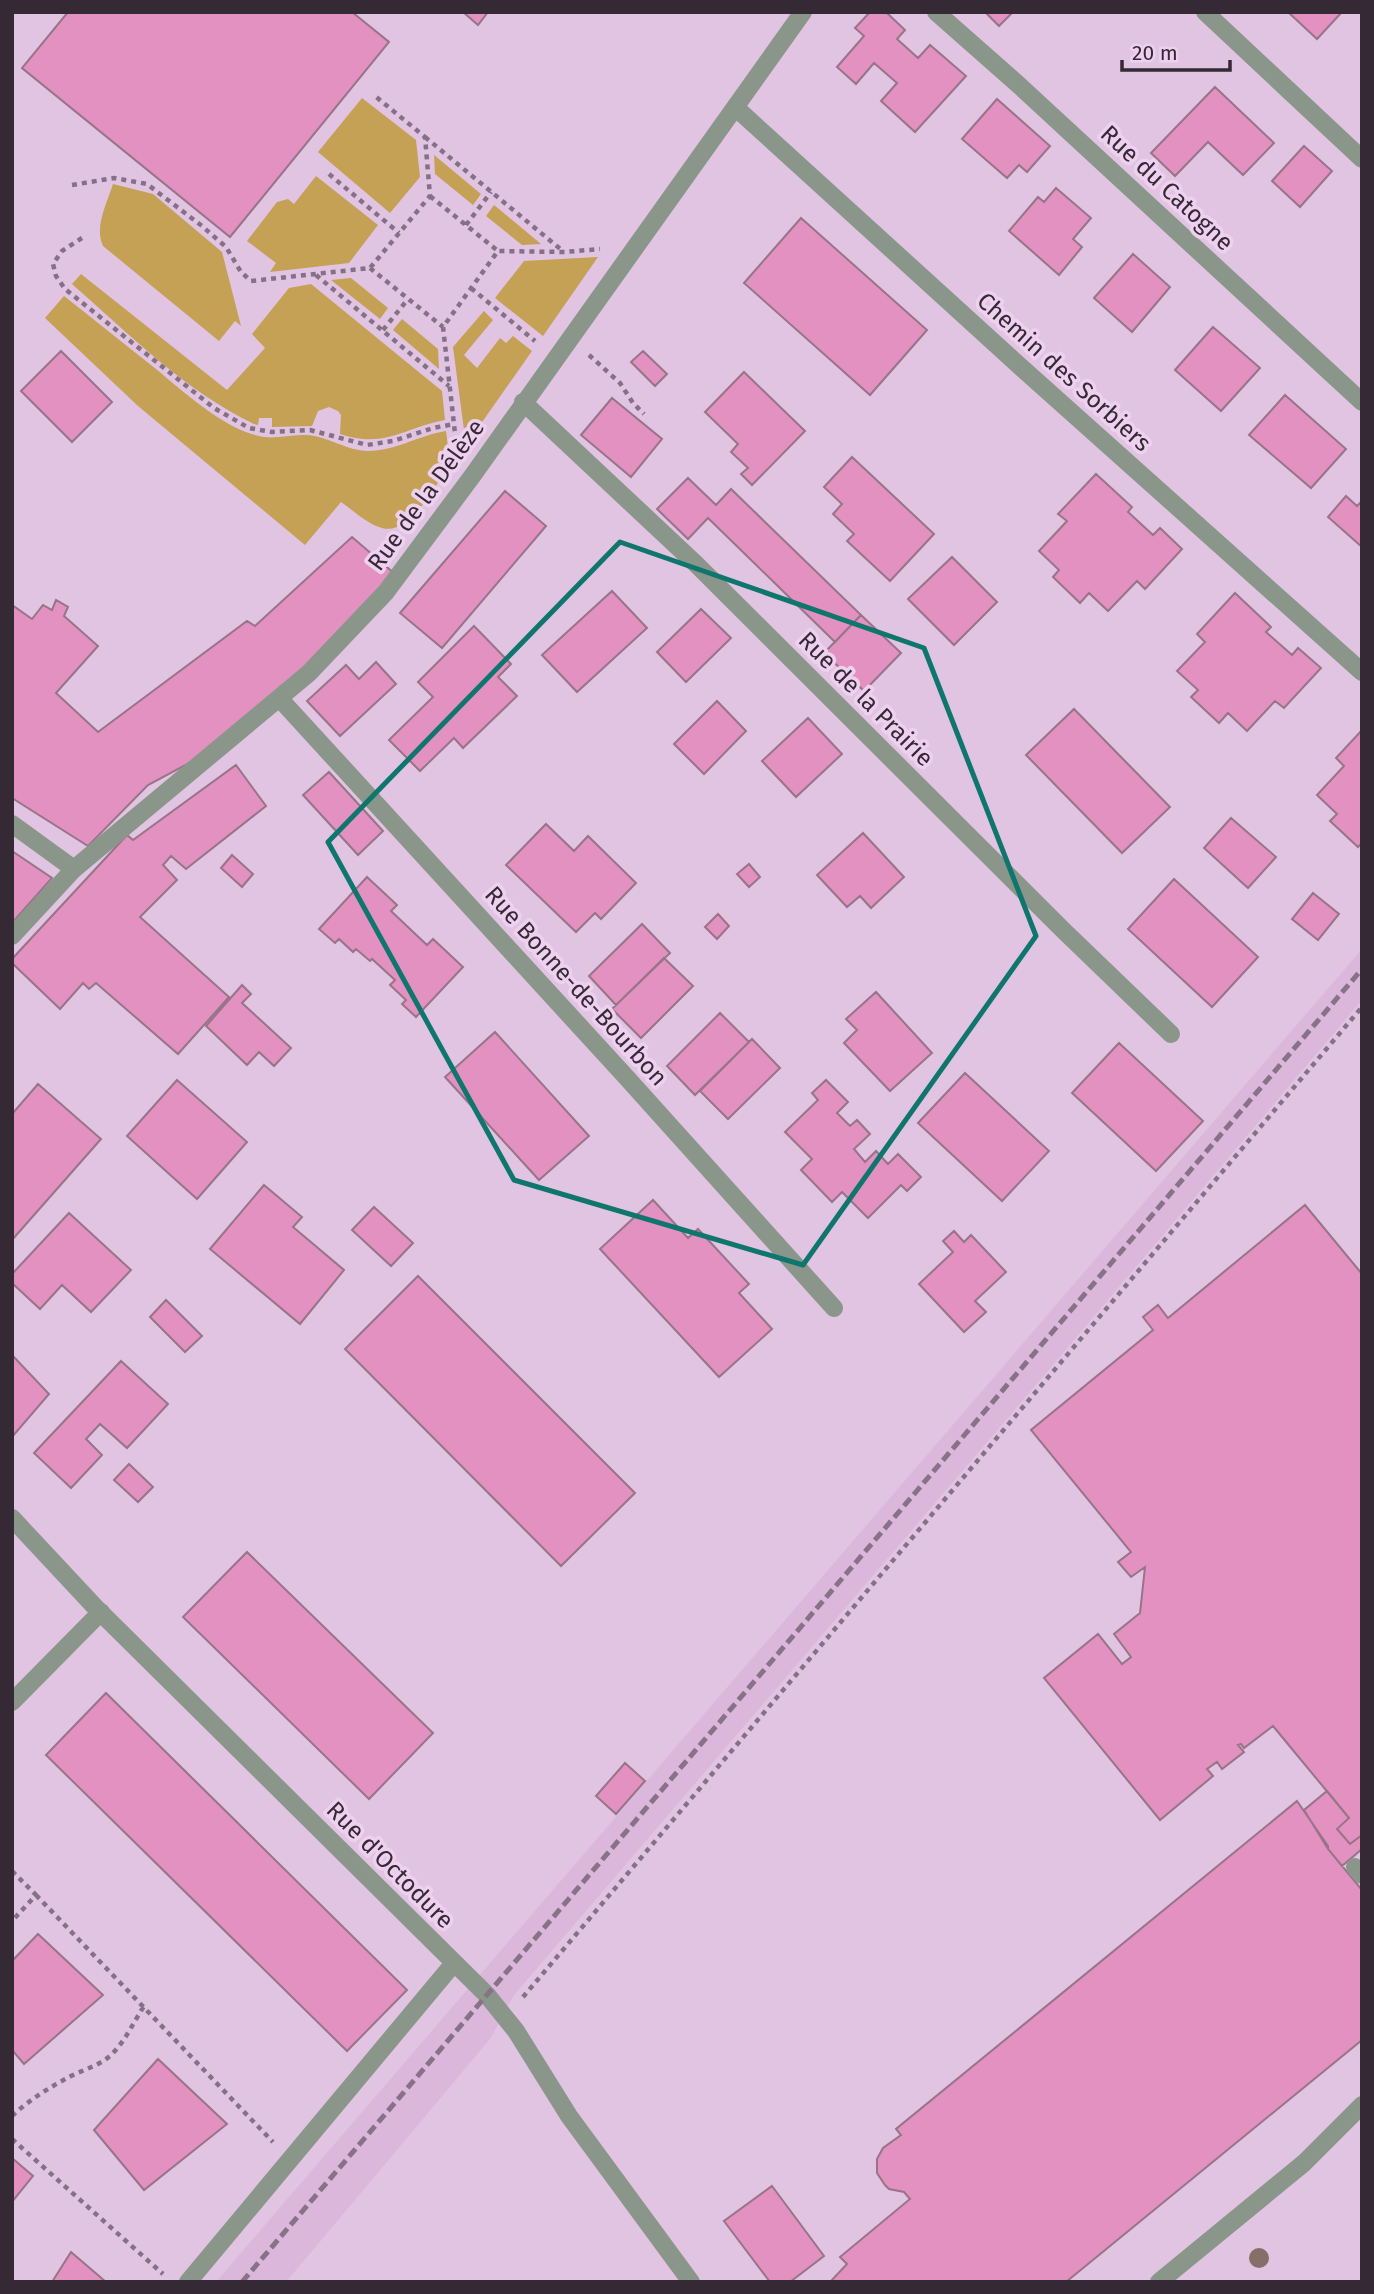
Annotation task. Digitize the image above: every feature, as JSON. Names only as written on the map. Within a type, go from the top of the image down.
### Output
[{"type":"street","name":"Rue de la Délèze","points":[[12,936],[74,869],[280,699],[336,646],[386,592],[803,12]]},
{"type":"street","name":"Rue du Catogne","points":[[936,12],[1362,402]]},
{"type":"street","points":[[1205,12],[1362,159]]},
{"type":"street","name":"Chemin des Sorbiers","points":[[735,107],[1362,672]]},
{"type":"street","name":"Rue de la Prairie","points":[[523,402],[698,565],[1063,930],[1171,1034]]},
{"type":"street","name":"Rue Bonne-de-Bourbon","points":[[280,699],[627,1077],[834,1308]]},
{"type":"street","points":[[12,824],[74,869]]},
{"type":"street","name":"Rue d'Octodure","points":[[12,1518],[101,1612],[506,2017],[569,2116],[691,2282]]},
{"type":"street","points":[[12,1702],[101,1612]]},
{"type":"street","points":[[188,2282],[454,1963]]},
{"type":"street","points":[[1304,2163],[1362,2105]]},
{"type":"street","points":[[1159,2282],[1304,2163],[1362,2124]]},
{"type":"path","points":[[375,96],[564,251]]},
{"type":"path","points":[[72,185],[114,178],[148,184],[226,247],[241,272],[251,281],[370,268],[430,196],[425,137]]},
{"type":"path","points":[[329,174],[399,233]]},
{"type":"path","points":[[466,225],[491,192]]},
{"type":"path","points":[[430,196],[498,251],[616,248],[629,256]]},
{"type":"path","points":[[82,238],[62,251],[53,264],[56,276],[65,289],[169,373],[237,422],[259,431],[310,430],[367,446],[454,424]]},
{"type":"path","points":[[474,473],[462,463],[457,450],[443,327],[498,251]]},
{"type":"path","points":[[370,268],[443,327]]},
{"type":"path","points":[[315,275],[450,386]]},
{"type":"path","points":[[471,288],[556,358]]},
{"type":"path","points":[[383,330],[408,299]]},
{"type":"path","points":[[570,339],[620,383],[644,414]]},
{"type":"path","points":[[506,2017],[1362,1007]]},
{"type":"path","points":[[12,1871],[290,2160]]},
{"type":"path","points":[[12,1921],[36,1895]]},
{"type":"path","points":[[12,2116],[41,2094],[108,2058],[124,2040],[144,2006]]},
{"type":"path","points":[[12,2139],[168,2278]]},
{"type":"highlighted area","points":[[620,542],[924,648],[1036,936],[803,1265],[514,1180],[328,842]]},
{"type":"shaded area","points":[[362,98],[416,140],[420,177],[390,213],[318,152]]},
{"type":"shaded area","points":[[434,155],[481,194],[473,205],[435,174]]},
{"type":"shaded area","points":[[316,176],[378,225],[349,263],[270,272],[276,263],[247,241],[277,202],[288,199],[294,204]]},
{"type":"shaded area","points":[[113,184],[153,194],[222,252],[241,326],[235,321],[219,341],[103,246],[101,223]]},
{"type":"shaded area","points":[[494,205],[541,244],[522,245],[486,216]]},
{"type":"shaded area","points":[[598,257],[543,336],[495,298],[524,261]]},
{"type":"shaded area","points":[[81,274],[227,390],[265,348],[252,334],[289,288],[311,284],[442,391],[445,420],[394,436],[369,439],[340,434],[341,415],[329,407],[318,411],[312,426],[272,427],[272,418],[259,418],[258,425],[254,424],[204,395],[136,342],[72,284]]},
{"type":"shaded area","points":[[351,278],[388,308],[380,319],[331,280]]},
{"type":"shaded area","points":[[64,296],[204,408],[245,432],[265,437],[314,436],[368,451],[446,431],[450,464],[430,495],[412,517],[402,524],[392,528],[376,526],[341,502],[305,545],[138,406],[45,318]]},
{"type":"shaded area","points":[[484,311],[493,320],[464,355],[477,368],[500,338],[506,343],[513,336],[532,351],[466,445],[453,347]]},
{"type":"shaded area","points":[[402,319],[438,349],[439,369],[393,330]]},
{"type":"shaded area","points":[[1362,949],[1362,1000],[514,1995],[490,2039],[286,2282],[216,2282]]},
{"type":"building","points":[[68,12],[352,12],[389,42],[230,237],[22,68]]},
{"type":"building","points":[[463,12],[488,12],[478,25]]},
{"type":"building","points":[[870,12],[886,12],[905,30],[897,39],[918,58],[930,45],[966,76],[915,132],[881,101],[897,83],[874,63],[856,84],[837,67],[864,36],[855,28]]},
{"type":"building","points":[[985,12],[1013,12],[999,26]]},
{"type":"building","points":[[1288,12],[1342,12],[1317,39]]},
{"type":"building","points":[[1215,87],[1274,143],[1243,175],[1208,142],[1175,176],[1151,153]]},
{"type":"building","points":[[997,99],[1050,146],[1027,172],[1019,165],[1007,178],[962,139]]},
{"type":"building","points":[[1304,146],[1332,171],[1300,207],[1272,181]]},
{"type":"building","points":[[1056,188],[1091,218],[1073,239],[1082,247],[1059,275],[1009,231],[1038,197],[1044,202]]},
{"type":"building","points":[[801,218],[927,330],[870,395],[744,283]]},
{"type":"building","points":[[1133,254],[1170,287],[1132,332],[1094,298]]},
{"type":"building","points":[[1213,327],[1260,368],[1221,411],[1175,370]]},
{"type":"building","points":[[61,351],[112,402],[72,442],[21,391]]},
{"type":"building","points":[[643,351],[667,374],[655,386],[631,362]]},
{"type":"building","points":[[744,372],[805,431],[752,485],[741,474],[748,468],[731,452],[738,444],[705,412]]},
{"type":"building","points":[[1285,395],[1346,449],[1311,488],[1249,435]]},
{"type":"building","points":[[612,398],[662,439],[631,477],[581,435]]},
{"type":"building","points":[[852,457],[934,534],[890,581],[847,541],[854,534],[833,514],[842,504],[824,487]]},
{"type":"building","points":[[1096,474],[1132,507],[1128,512],[1153,535],[1160,528],[1182,549],[1145,589],[1137,581],[1108,611],[1089,593],[1080,603],[1053,577],[1059,570],[1039,551],[1067,521],[1058,514]]},
{"type":"building","points":[[688,478],[716,505],[731,489],[861,615],[835,642],[708,518],[688,539],[657,509]]},
{"type":"building","points":[[505,491],[546,526],[442,648],[400,613]]},
{"type":"building","points":[[1346,496],[1357,506],[1362,501],[1362,547],[1328,517]]},
{"type":"building","points":[[352,537],[395,574],[306,671],[193,761],[148,785],[88,846],[12,798],[12,605],[32,619],[43,605],[52,610],[56,600],[68,607],[64,616],[98,646],[56,693],[98,732],[247,621],[255,626]]},
{"type":"building","points":[[952,557],[997,602],[954,645],[908,599]]},
{"type":"building","points":[[612,591],[647,628],[577,692],[542,655]]},
{"type":"building","points":[[1235,593],[1271,627],[1266,632],[1292,655],[1298,648],[1321,668],[1284,708],[1275,701],[1247,731],[1228,713],[1219,723],[1191,697],[1198,690],[1177,671],[1205,642],[1197,634]]},
{"type":"building","points":[[701,609],[731,638],[686,682],[657,652]]},
{"type":"building","points":[[861,615],[901,653],[864,691],[824,653]]},
{"type":"building","points":[[474,626],[511,664],[498,677],[517,696],[463,748],[454,738],[420,771],[389,740],[433,697],[418,682]]},
{"type":"building","points":[[376,662],[396,684],[340,736],[307,701],[346,665],[359,679]]},
{"type":"building","points":[[717,701],[746,731],[704,774],[674,744]]},
{"type":"building","points":[[1074,709],[1170,807],[1122,853],[1026,755]]},
{"type":"building","points":[[808,718],[842,754],[796,797],[762,761]]},
{"type":"building","points":[[1362,730],[1362,843],[1358,847],[1330,821],[1337,814],[1317,795],[1344,766],[1336,758]]},
{"type":"building","points":[[236,765],[266,806],[186,869],[171,856],[163,865],[177,880],[140,917],[229,997],[178,1054],[96,983],[89,989],[83,983],[60,1009],[12,963],[12,959],[127,835],[133,840]]},
{"type":"building","points":[[329,772],[383,831],[358,855],[303,795]]},
{"type":"building","points":[[1231,818],[1276,857],[1248,888],[1204,848]]},
{"type":"building","points":[[546,824],[574,851],[588,836],[636,883],[601,919],[595,913],[576,932],[506,865]]},
{"type":"building","points":[[863,833],[904,877],[871,908],[860,896],[847,907],[817,875]]},
{"type":"building","points":[[12,851],[52,878],[12,923]]},
{"type":"building","points":[[232,855],[253,874],[242,887],[221,868]]},
{"type":"building","points":[[749,864],[760,877],[749,887],[737,874]]},
{"type":"building","points":[[367,877],[397,905],[391,911],[427,945],[433,939],[463,967],[416,1017],[402,1004],[406,1000],[390,985],[395,980],[372,959],[370,961],[356,949],[353,952],[339,939],[335,943],[319,929]]},
{"type":"building","points":[[1174,879],[1258,957],[1212,1007],[1128,929]]},
{"type":"building","points":[[1313,893],[1339,914],[1318,940],[1292,919]]},
{"type":"building","points":[[718,914],[729,926],[717,939],[705,927]]},
{"type":"building","points":[[642,924],[670,953],[616,1005],[589,976]]},
{"type":"building","points":[[664,958],[693,986],[641,1038],[612,1009]]},
{"type":"building","points":[[242,985],[251,994],[242,1003],[291,1048],[274,1066],[259,1052],[247,1065],[206,1026]]},
{"type":"building","points":[[876,992],[932,1053],[890,1091],[844,1043],[857,1030],[846,1019]]},
{"type":"building","points":[[720,1013],[749,1042],[695,1095],[667,1066]]},
{"type":"building","points":[[495,1032],[589,1136],[539,1180],[445,1077]]},
{"type":"building","points":[[752,1039],[780,1068],[728,1119],[700,1091]]},
{"type":"building","points":[[1119,1043],[1203,1121],[1156,1171],[1072,1093]]},
{"type":"building","points":[[965,1073],[1049,1151],[1002,1201],[918,1123]]},
{"type":"building","points":[[177,1080],[247,1142],[197,1199],[127,1136]]},
{"type":"building","points":[[826,1080],[848,1102],[837,1113],[850,1126],[857,1120],[870,1134],[854,1149],[865,1162],[876,1151],[888,1164],[898,1154],[921,1177],[907,1191],[901,1185],[868,1218],[842,1192],[832,1202],[801,1170],[812,1159],[785,1132],[818,1100],[812,1093]]},
{"type":"building","points":[[38,1084],[101,1139],[12,1240],[12,1114]]},
{"type":"building","points":[[264,1185],[302,1217],[293,1227],[344,1270],[300,1324],[210,1249]]},
{"type":"building","points":[[653,1200],[688,1238],[698,1229],[749,1284],[739,1293],[772,1329],[719,1377],[600,1249]]},
{"type":"building","points":[[1305,1205],[1362,1274],[1362,1835],[1350,1844],[1337,1829],[1349,1818],[1273,1726],[1244,1748],[1241,1744],[1238,1745],[1244,1752],[1222,1769],[1217,1762],[1207,1769],[1213,1776],[1160,1820],[1044,1678],[1098,1634],[1122,1664],[1131,1657],[1114,1634],[1140,1613],[1145,1567],[1131,1577],[1118,1562],[1131,1552],[1031,1430],[1153,1330],[1143,1317],[1158,1305],[1168,1318]]},
{"type":"building","points":[[374,1207],[413,1243],[391,1266],[352,1230]]},
{"type":"building","points":[[69,1213],[131,1270],[91,1312],[62,1285],[40,1309],[12,1283],[12,1274]]},
{"type":"building","points":[[954,1231],[964,1242],[971,1235],[1006,1272],[975,1301],[986,1312],[964,1332],[919,1284],[953,1252],[943,1241]]},
{"type":"building","points":[[418,1276],[635,1493],[561,1566],[345,1349]]},
{"type":"building","points":[[166,1300],[202,1336],[185,1352],[150,1317]]},
{"type":"building","points":[[12,1355],[49,1394],[12,1437]]},
{"type":"building","points":[[121,1361],[168,1404],[127,1448],[100,1424],[86,1439],[102,1455],[71,1488],[34,1453]]},
{"type":"building","points":[[129,1464],[153,1487],[138,1502],[114,1480]]},
{"type":"building","points":[[247,1552],[433,1733],[369,1799],[183,1617]]},
{"type":"building","points":[[106,1693],[407,1990],[347,2051],[46,1755]]},
{"type":"building","points":[[625,1763],[645,1781],[616,1814],[596,1796]]},
{"type":"building","points":[[1327,1791],[1349,1818],[1337,1829],[1350,1844],[1362,1835],[1362,1849],[1342,1866],[1304,1810]]},
{"type":"building","points":[[1297,1801],[1328,1849],[1362,1890],[1362,2040],[1066,2282],[830,2282],[847,2264],[840,2257],[910,2199],[904,2192],[889,2189],[877,2173],[877,2159],[883,2148],[901,2135],[896,2129]]},
{"type":"building","points":[[38,1934],[103,1995],[24,2064],[12,2050],[12,1961]]},
{"type":"building","points":[[158,2059],[227,2124],[144,2190],[94,2130]]},
{"type":"building","points":[[12,2158],[33,2176],[12,2202]]},
{"type":"building","points":[[772,2186],[824,2256],[790,2282],[770,2282],[724,2221]]},
{"type":"building","points":[[71,2252],[106,2282],[52,2282]]},
{"type":"railway","points":[[242,2282],[1362,969]]}]
